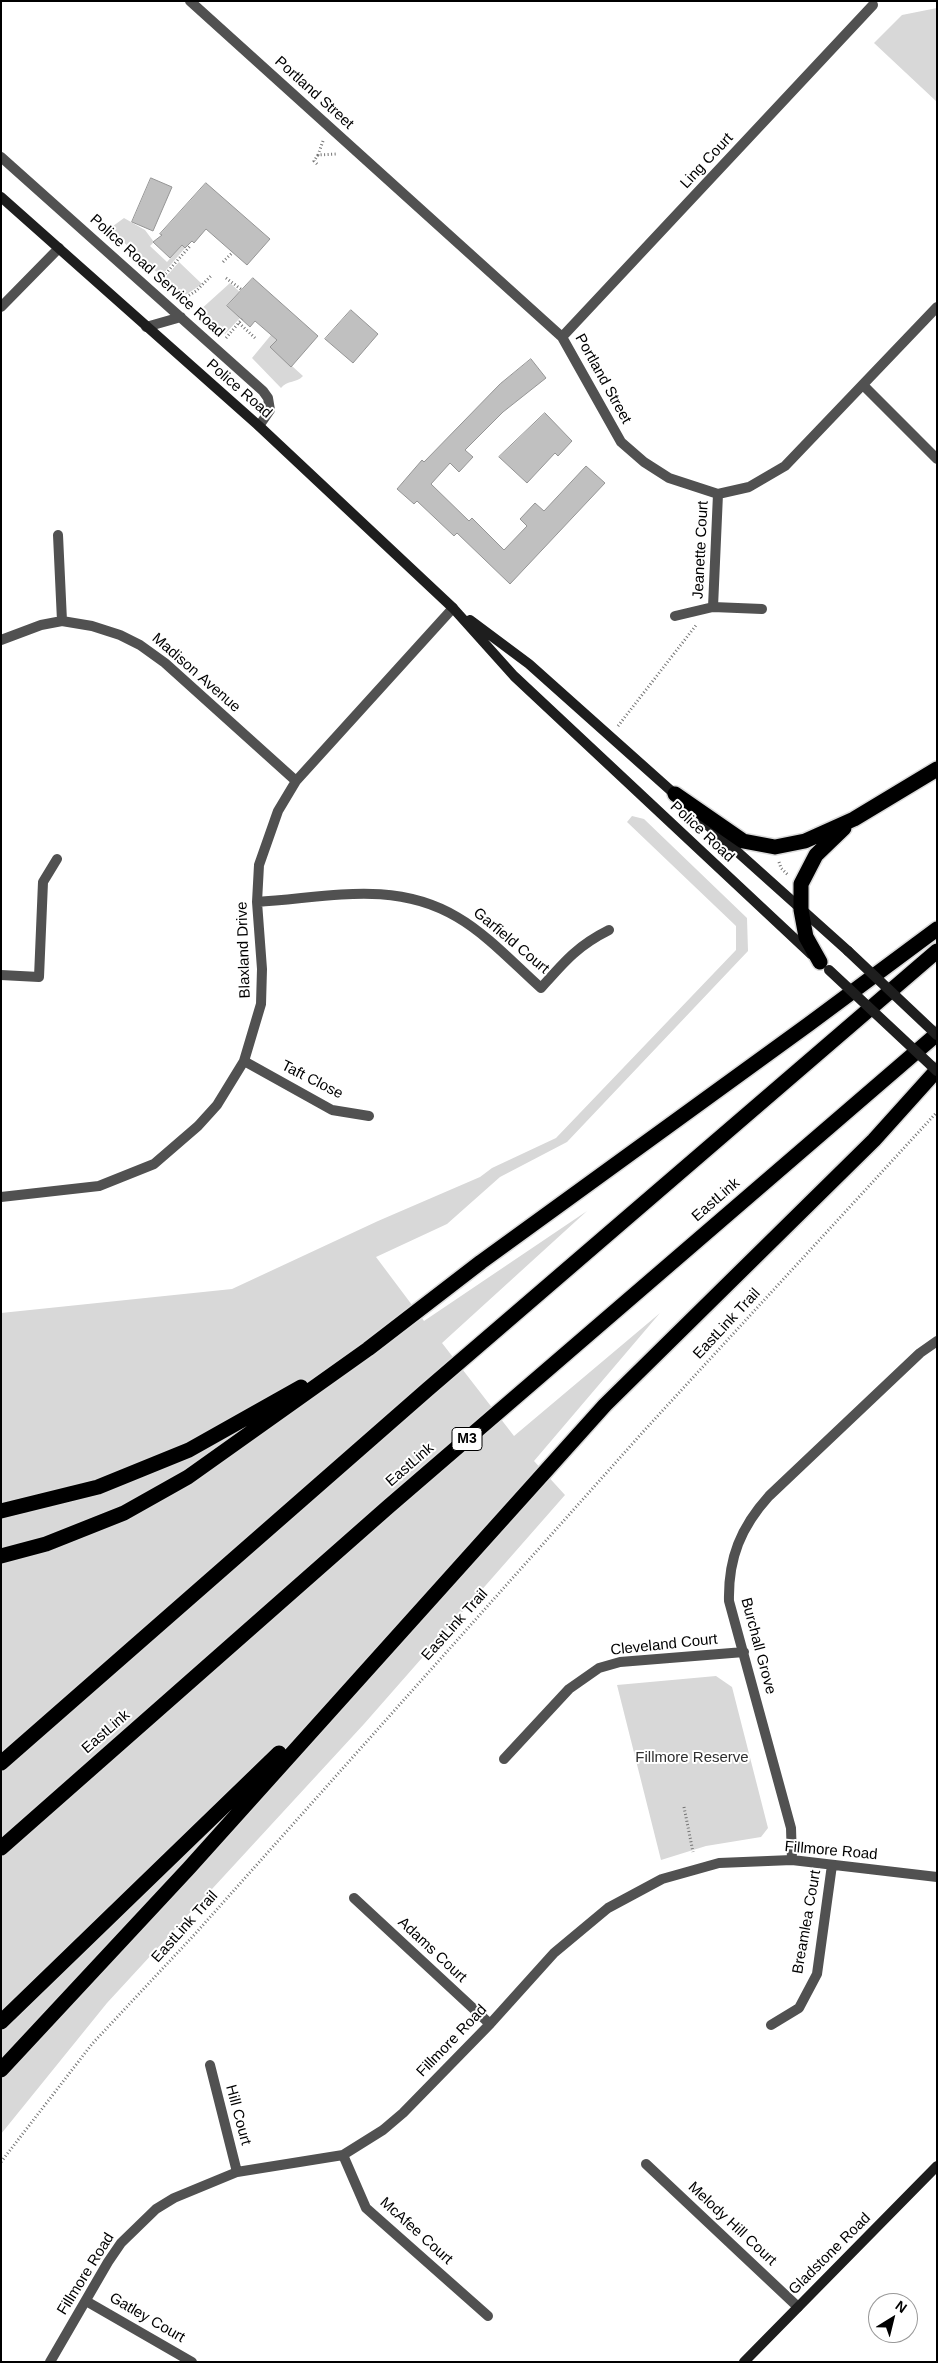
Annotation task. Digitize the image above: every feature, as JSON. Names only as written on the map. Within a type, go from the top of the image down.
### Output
[{"type":"highway","points":[[674,794],[743,841],[775,848],[805,842],[854,820],[937,769]]},
{"type":"highway","points":[[824,966],[806,938],[801,910],[801,884],[816,854],[854,820]]},
{"type":"highway","points":[[1,1556],[46,1544],[124,1513],[188,1477],[368,1349],[481,1262],[937,929]]},
{"type":"highway","points":[[1,1763],[428,1390],[937,951]]},
{"type":"highway","name":"EastLink","points":[[1,1848],[388,1508],[937,1035]]},
{"type":"highway","points":[[1,2070],[189,1868],[605,1405],[874,1140],[937,1071]]},
{"type":"highway","points":[[1,1511],[98,1487],[189,1450],[368,1349]]},
{"type":"highway","points":[[1,2022],[220,1812],[400,1632]]},
{"type":"main road","name":"Police Road","points":[[1,197],[259,426],[453,608],[514,676],[937,1071]]},
{"type":"main road","name":"Police Road","points":[[453,608],[529,664],[848,951],[937,1035]]},
{"type":"main road","name":"Gladstone Road","points":[[744,2362],[937,2166]]},
{"type":"street","name":"Portland Street","points":[[190,1],[562,337],[621,442],[644,462],[669,478],[718,494]]},
{"type":"street","name":"Ling Court","points":[[562,337],[873,5]]},
{"type":"street","name":"Police Road Service Road","points":[[1,157],[263,391],[268,398],[270,410],[259,426]]},
{"type":"street","points":[[1,307],[59,248]]},
{"type":"street","points":[[718,494],[749,487],[785,466],[937,307]]},
{"type":"street","points":[[146,327],[181,317]]},
{"type":"street","points":[[863,385],[937,459]]},
{"type":"street","name":"Jeanette Court","points":[[711,608],[718,494]]},
{"type":"street","points":[[58,535],[62,621]]},
{"type":"street","name":"Blaxland Drive","points":[[1,1197],[99,1186],[154,1164],[198,1126],[217,1105],[244,1061],[261,1004],[262,969],[257,902],[259,865],[278,811],[296,781],[453,608]]},
{"type":"street","name":"Jeanette Court","points":[[676,616],[711,608],[762,609]]},
{"type":"street","name":"Madison Avenue","points":[[1,640],[41,625],[62,621],[101,629],[140,645],[165,664],[296,781]]},
{"type":"street","points":[[1,975],[39,977],[43,882],[57,859]]},
{"type":"street","name":"Garfield Court","points":[[257,902],[379,893],[403,895],[425,901],[458,917],[472,927],[541,988],[574,951],[589,940],[609,930]]},
{"type":"street","name":"Taft Close","points":[[244,1061],[332,1110],[368,1116]]},
{"type":"street","name":"Burchall Grove","points":[[792,1860],[791,1828],[730,1601],[729,1579],[735,1550],[752,1514],[920,1353],[937,1341]]},
{"type":"street","name":"Cleveland Court","points":[[504,1759],[569,1689],[599,1668],[620,1662],[744,1652]]},
{"type":"street","name":"Fillmore Road","points":[[50,2362],[121,2243],[156,2209],[174,2198],[237,2172],[343,2154],[383,2130],[403,2113],[490,2024],[554,1953],[608,1908],[662,1879],[719,1864],[792,1860],[937,1877]]},
{"type":"street","name":"Breamlea Court","points":[[771,2025],[799,2008],[816,1974],[832,1865]]},
{"type":"street","name":"Adams Court","points":[[354,1898],[490,2024]]},
{"type":"street","name":"Hill Court","points":[[210,2065],[237,2172]]},
{"type":"street","name":"McAfee Court","points":[[343,2154],[366,2208],[488,2316]]},
{"type":"street","name":"Melody Hill Court","points":[[646,2164],[798,2307]]},
{"type":"street","name":"Gatley Court","points":[[86,2301],[192,2362]]},
{"type":"path","points":[[318,165],[314,161],[323,141]]},
{"type":"path","points":[[318,155],[338,154]]},
{"type":"path","points":[[161,279],[191,245]]},
{"type":"path","points":[[223,262],[232,253]]},
{"type":"path","points":[[183,299],[196,291],[212,275]]},
{"type":"path","points":[[226,278],[242,290]]},
{"type":"path","points":[[226,338],[242,320]]},
{"type":"path","points":[[239,324],[255,338]]},
{"type":"path","points":[[610,736],[711,608]]},
{"type":"path","points":[[778,858],[782,868],[791,877]]},
{"type":"path","name":"EastLink Trail","points":[[1,2162],[92,2044],[195,1934],[629,1448],[937,1112]]},
{"type":"path","points":[[684,1807],[692,1852]]},
{"type":"green space","points":[[937,8],[937,102],[874,43],[902,15]]},
{"type":"green space","points":[[124,218],[145,230],[154,242],[150,246],[167,262],[182,245],[185,248],[161,276],[109,229]]},
{"type":"green space","points":[[179,262],[202,284],[184,296],[164,279]]},
{"type":"green space","points":[[230,283],[240,292],[227,306],[240,318],[225,334],[199,311]]},
{"type":"green space","points":[[271,335],[277,340],[271,347],[303,376],[298,380],[283,385],[281,388],[252,358]]},
{"type":"green space","points":[[632,816],[644,819],[747,918],[748,951],[567,1142],[500,1177],[447,1224],[376,1257],[424,1321],[587,1211],[442,1343],[514,1436],[660,1313],[534,1461],[565,1495],[364,1724],[107,2003],[1,2134],[1,1313],[232,1289],[378,1221],[480,1177],[492,1168],[556,1138],[736,950],[736,926],[627,822]]},
{"type":"green space","name":"Fillmore Reserve","points":[[716,1676],[732,1687],[768,1828],[761,1837],[706,1846],[661,1860],[617,1685]]},
{"type":"building","points":[[151,178],[172,187],[153,231],[132,222]]},
{"type":"building","points":[[206,183],[270,239],[247,265],[206,229],[194,243],[192,241],[185,248],[182,245],[170,258],[153,242],[162,235],[160,234]]},
{"type":"building","points":[[253,278],[318,336],[291,367],[270,347],[277,340],[255,321],[250,327],[227,306]]},
{"type":"building","points":[[351,310],[378,334],[353,363],[325,339]]},
{"type":"building","points":[[531,359],[546,378],[503,412],[465,450],[473,457],[459,472],[450,463],[431,484],[469,521],[472,518],[504,550],[527,526],[520,519],[535,503],[544,511],[586,466],[605,483],[510,584],[457,533],[454,536],[417,501],[414,504],[397,489],[422,460],[424,462],[500,384]]},
{"type":"building","points":[[545,413],[572,441],[558,456],[555,453],[527,483],[499,457]]}]
